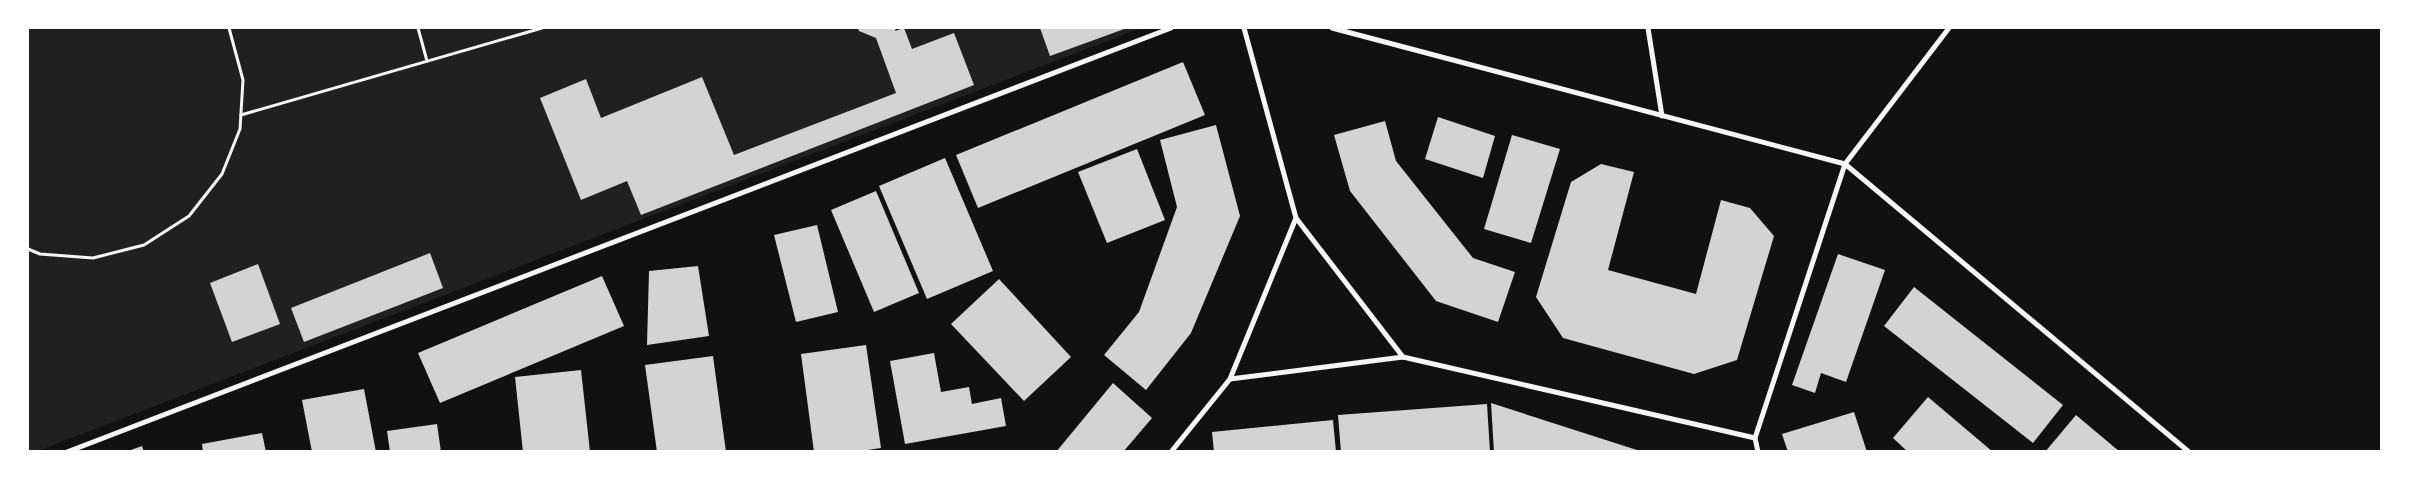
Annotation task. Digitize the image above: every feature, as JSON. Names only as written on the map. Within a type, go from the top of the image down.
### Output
[{"type":"street","points":[[67,452],[1171,28]]},
{"type":"street","points":[[1244,28],[1296,218],[1403,357]]},
{"type":"street","points":[[1332,28],[1846,164],[2189,452]]},
{"type":"street","points":[[1648,28],[1662,116]]},
{"type":"street","points":[[1758,452],[1755,438],[1846,164],[1949,28]]},
{"type":"street","points":[[1171,452],[1230,379],[1296,218]]},
{"type":"street","points":[[1230,379],[1403,357],[1755,438]]},
{"type":"path","points":[[28,249],[40,254],[93,258],[144,245],[189,216],[222,174],[240,129],[243,80],[229,28]]},
{"type":"path","points":[[418,28],[427,61]]},
{"type":"path","points":[[240,115],[532,29],[542,28]]},
{"type":"shaded area","points":[[28,28],[1141,28],[35,452],[28,451]]},
{"type":"building","points":[[858,28],[896,28],[895,31],[904,28],[912,49],[954,33],[974,85],[641,215],[627,181],[581,200],[540,98],[586,79],[601,118],[702,77],[734,155],[896,93],[876,38],[859,31]]},
{"type":"building","points":[[1040,28],[1127,28],[1050,56]]},
{"type":"building","points":[[1183,62],[1205,115],[978,208],[956,155]]},
{"type":"building","points":[[1438,117],[1495,136],[1483,178],[1425,159]]},
{"type":"building","points":[[1385,121],[1396,161],[1473,258],[1515,272],[1498,322],[1436,301],[1350,191],[1334,135]]},
{"type":"building","points":[[1216,125],[1240,216],[1191,333],[1146,390],[1104,355],[1139,312],[1177,207],[1160,140]]},
{"type":"building","points":[[1512,135],[1560,149],[1531,243],[1484,229]]},
{"type":"building","points":[[1137,149],[1165,220],[1107,243],[1078,172]]},
{"type":"building","points":[[945,158],[993,271],[927,299],[879,186]]},
{"type":"building","points":[[1601,164],[1634,172],[1608,270],[1696,294],[1721,200],[1750,208],[1774,236],[1737,360],[1694,374],[1563,338],[1536,297],[1571,182]]},
{"type":"building","points":[[876,191],[919,293],[874,312],[831,210]]},
{"type":"building","points":[[817,225],[838,312],[796,322],[774,235]]},
{"type":"building","points":[[430,253],[443,288],[304,342],[291,308]]},
{"type":"building","points":[[1838,254],[1885,270],[1846,382],[1821,373],[1815,393],[1792,385]]},
{"type":"building","points":[[258,264],[280,324],[232,342],[210,283]]},
{"type":"building","points":[[698,266],[709,336],[647,345],[649,271]]},
{"type":"building","points":[[602,276],[624,326],[440,403],[418,353]]},
{"type":"building","points":[[999,279],[1071,357],[1024,401],[951,324]]},
{"type":"building","points":[[1914,287],[2063,405],[2033,443],[1884,326]]},
{"type":"building","points":[[866,345],[881,448],[855,452],[814,452],[801,354]]},
{"type":"building","points":[[934,353],[941,392],[969,387],[972,404],[1001,398],[1006,426],[905,444],[890,361]]},
{"type":"building","points":[[713,356],[726,452],[657,452],[645,365]]},
{"type":"building","points":[[581,370],[590,452],[523,452],[515,377]]},
{"type":"building","points":[[1113,383],[1152,418],[1123,452],[1056,452]]},
{"type":"building","points":[[364,389],[376,452],[312,452],[302,400]]},
{"type":"building","points":[[1928,397],[1993,452],[1908,452],[1893,438]]},
{"type":"building","points":[[1491,403],[1640,451],[1640,452],[1494,452]]},
{"type":"building","points":[[1487,404],[1490,452],[1341,452],[1338,415]]},
{"type":"building","points":[[1854,412],[1867,452],[1788,452],[1782,434]]},
{"type":"building","points":[[2076,415],[2120,452],[2045,452]]},
{"type":"building","points":[[1333,420],[1336,452],[1214,452],[1212,432]]},
{"type":"building","points":[[437,424],[441,452],[390,452],[387,431]]},
{"type":"building","points":[[262,433],[266,452],[203,452],[202,444]]},
{"type":"building","points":[[142,446],[144,452],[128,452],[128,451]]}]
